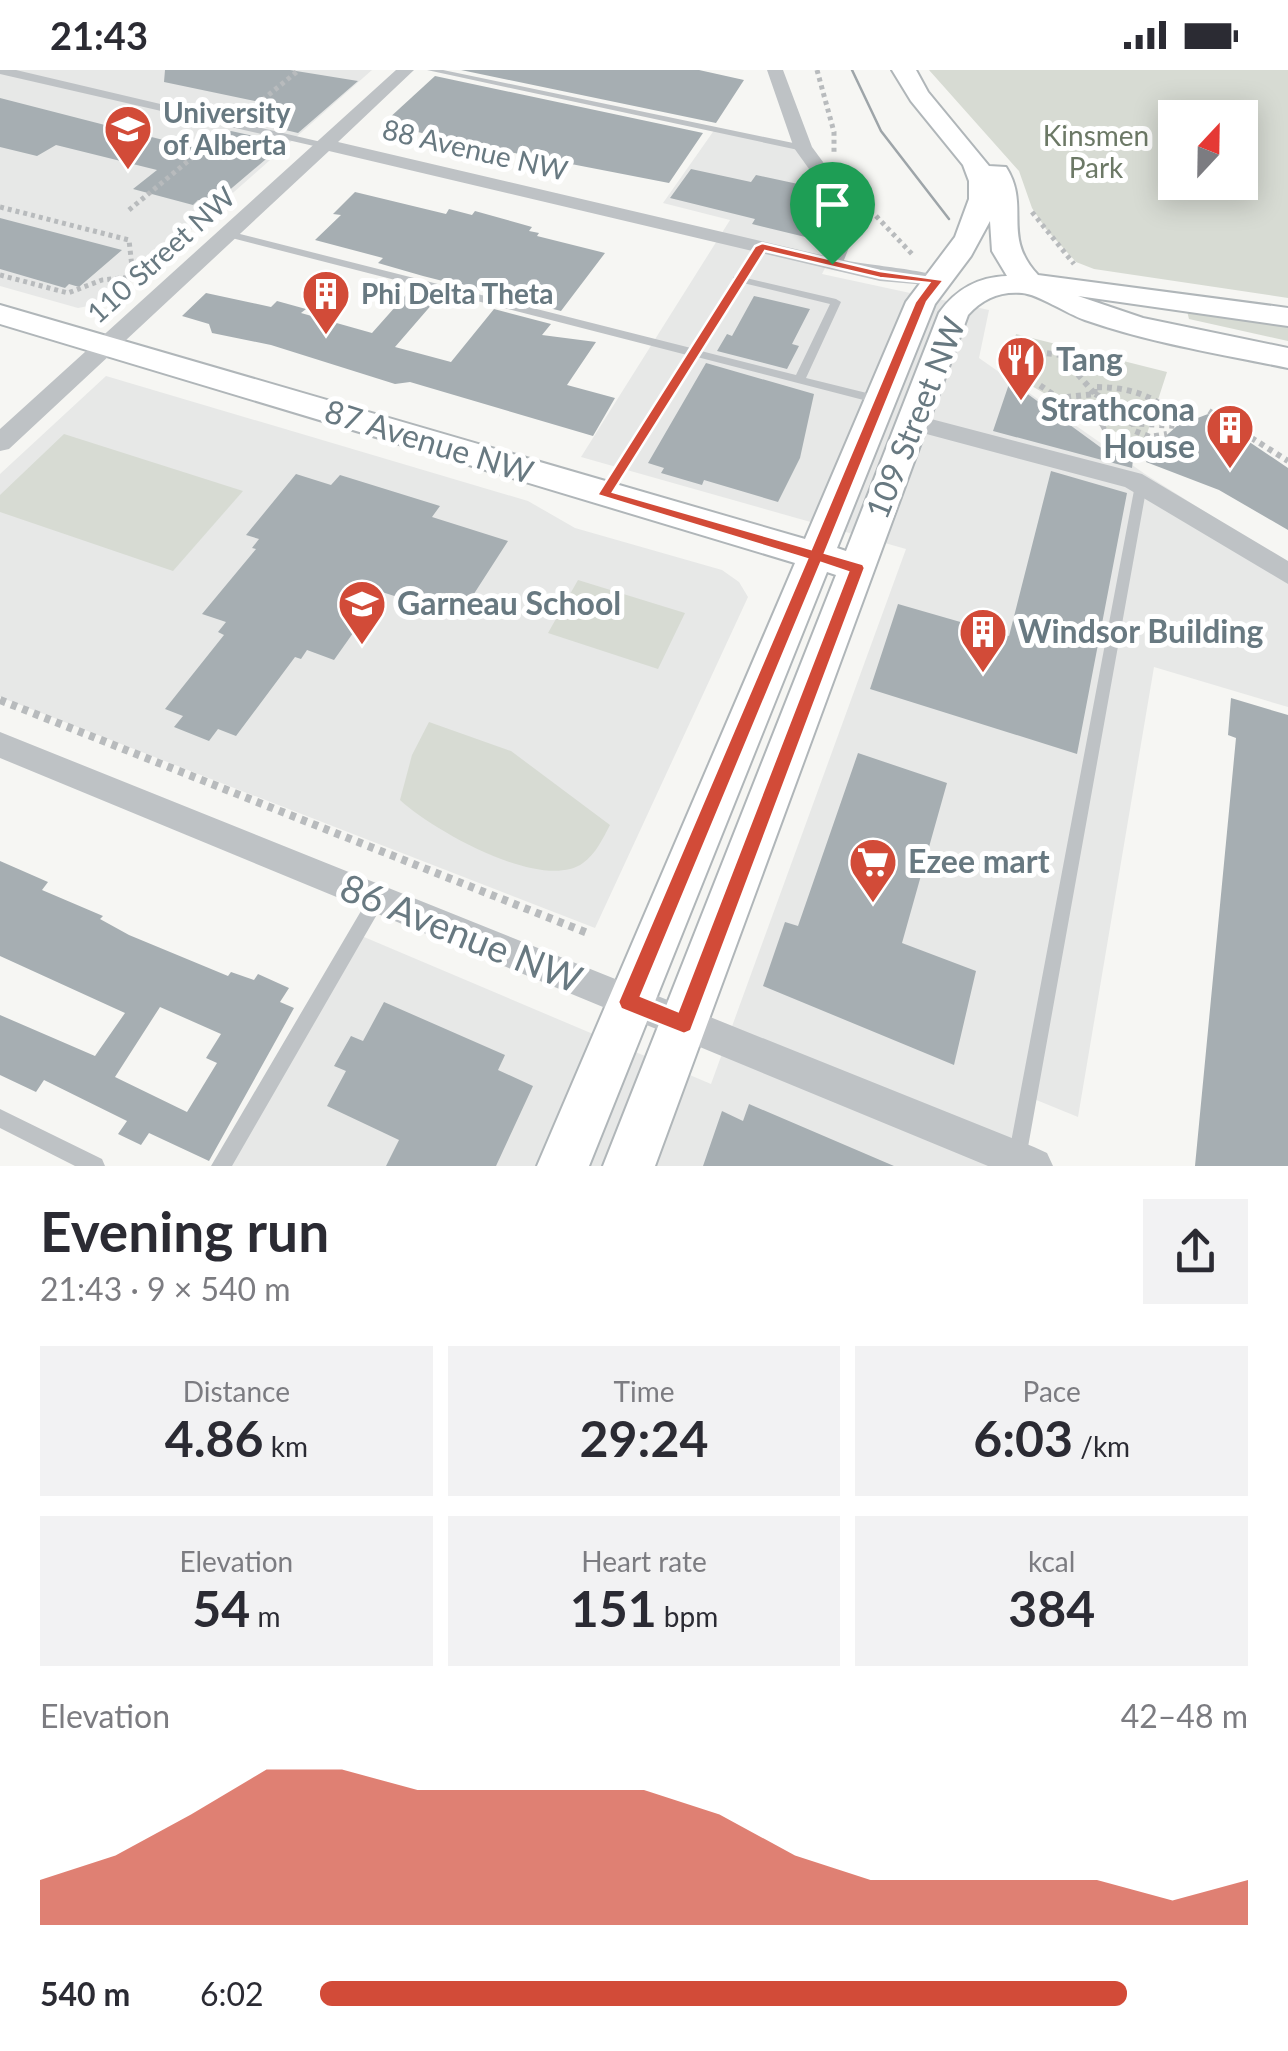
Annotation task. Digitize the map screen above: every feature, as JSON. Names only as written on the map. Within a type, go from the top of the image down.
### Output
[{"type":"main road","name":"109 Street NW","points":[[563,1166],[921,302],[953,265],[980,208],[982,177],[906,75]]},
{"type":"main road","name":"109 Street NW","points":[[906,75],[992,162],[1002,180],[1002,228],[1008,259],[1026,282]]},
{"type":"main road","name":"109 Street NW","points":[[629,1166],[954,313],[966,298],[991,285],[1026,282]]},
{"type":"main road","points":[[1026,282],[1288,317]]},
{"type":"main road","points":[[1026,282],[1080,310],[1288,358]]},
{"type":"main road","name":"87 Avenue NW","points":[[0,314],[858,568]]},
{"type":"street","name":"88 Avenue NW","points":[[0,70],[880,275],[938,280]]},
{"type":"street","name":"110 Street NW","points":[[0,443],[406,70]]},
{"type":"street","points":[[775,70],[802,148],[852,215],[832,264]]},
{"type":"street","points":[[912,422],[1141,485],[1288,574]]},
{"type":"street","name":"86 Avenue NW","points":[[0,745],[1025,1163]]},
{"type":"lane","points":[[431,70],[802,148]]},
{"type":"lane","points":[[228,234],[879,400]]},
{"type":"lane","points":[[604,495],[737,279],[762,246]]},
{"type":"lane","points":[[737,279],[836,302],[799,380]]},
{"type":"lane","points":[[1025,1163],[1141,485]]},
{"type":"lane","points":[[221,1166],[377,898]]},
{"type":"lane","points":[[0,1118],[95,1166]]},
{"type":"path","points":[[817,70],[834,132],[835,164]]},
{"type":"path","points":[[0,207],[128,240],[134,279],[102,280],[68,293],[0,274]]},
{"type":"path","points":[[1029,208],[1050,238],[1083,273]]},
{"type":"path","points":[[890,246],[894,236]]},
{"type":"path","points":[[35,299],[48,288]]},
{"type":"path","points":[[1095,394],[1078,366],[1062,356],[1039,350],[1019,356],[1018,370],[1058,398],[1095,394],[1130,411],[1135,431],[1150,437],[1167,434]]},
{"type":"path","points":[[1095,394],[1094,387],[1118,387],[1152,397],[1162,405],[1164,417],[1150,423]]},
{"type":"path","points":[[1209,411],[1287,464]]},
{"type":"path","points":[[1101,428],[1112,422],[1177,426]]},
{"type":"path","points":[[0,700],[590,934]]},
{"type":"shaded area","name":"University of Alberta","points":[[0,70],[372,70],[140,275],[103,303],[78,308],[0,286]]},
{"type":"shaded area","points":[[715,129],[803,148],[852,215],[822,274],[989,310],[979,358],[1145,474],[1288,564],[1288,707],[1154,667],[1078,1117],[1029,1097],[1016,1166],[222,1166],[357,934],[711,1084],[906,549],[581,457],[730,220],[663,203]]},
{"type":"shaded area","name":"Garneau School","points":[[106,376],[528,501],[575,528],[722,570],[739,582],[748,597],[595,928],[0,697],[0,474]]},
{"type":"green space","name":"Kinsmen Park","points":[[929,70],[1288,70],[1288,298],[1094,269],[1076,262],[1032,208],[1019,171]]},
{"type":"green space","points":[[1187,311],[1288,326],[1288,341],[1189,319]]},
{"type":"green space","points":[[1016,334],[1167,372],[1144,443],[1100,426],[1008,372]]},
{"type":"green space","points":[[64,434],[243,491],[173,571],[0,512],[0,495]]},
{"type":"green space","points":[[578,580],[685,613],[658,669],[548,633]]},
{"type":"green space","points":[[429,722],[511,751],[610,825],[595,850],[583,863],[565,870],[541,870],[488,854],[415,812],[400,800],[412,755]]},
{"type":"building","points":[[165,70],[290,70],[358,81],[298,133],[244,120],[265,103],[164,82]]},
{"type":"building","points":[[461,70],[699,70],[744,80],[716,123]]},
{"type":"building","points":[[435,76],[703,133],[669,183],[393,126],[397,123],[387,120]]},
{"type":"building","points":[[0,98],[206,151],[231,131],[285,143],[213,204],[198,200],[193,205],[133,189],[157,170],[56,145],[37,156],[0,147]]},
{"type":"building","points":[[691,169],[751,182],[756,175],[812,187],[810,192],[818,193],[837,216],[826,242],[670,198]]},
{"type":"building","points":[[355,192],[446,214],[449,209],[472,215],[475,211],[532,227],[529,231],[539,233],[537,236],[605,253],[561,311],[423,276],[378,263],[383,258],[315,240],[341,215],[333,214]]},
{"type":"building","points":[[0,218],[122,250],[79,287],[69,284],[65,288],[0,269]]},
{"type":"building","points":[[412,288],[440,295],[395,347],[451,362],[494,309],[551,324],[542,335],[596,342],[567,385],[615,398],[593,436],[410,382],[395,384],[271,345],[212,333],[209,324],[182,316],[206,293],[271,307],[277,301],[306,309],[301,313],[372,333]]},
{"type":"building","points":[[754,296],[810,309],[792,344],[799,346],[787,369],[717,351],[727,334],[732,336]]},
{"type":"building","points":[[706,363],[814,394],[800,458],[778,502],[704,480],[702,485],[661,473],[664,468],[648,463]]},
{"type":"building","name":"Tang","points":[[1010,381],[1111,455],[1133,460],[1132,468],[993,431]]},
{"type":"building","name":"Strathcona House","points":[[1208,414],[1288,468],[1288,530],[1219,490],[1146,462],[1177,426]]},
{"type":"building","points":[[1051,471],[1127,493],[1077,754],[870,689],[898,604],[1009,636]]},
{"type":"building","points":[[296,474],[331,485],[340,475],[440,506],[432,517],[508,541],[459,617],[382,592],[334,660],[307,650],[301,659],[295,657],[236,736],[218,729],[209,741],[174,727],[183,716],[165,709],[224,635],[218,632],[226,622],[202,614],[256,549],[252,548],[259,539],[246,535]]},
{"type":"building","points":[[1231,698],[1288,715],[1288,1166],[1195,1166],[1236,738],[1228,735]]},
{"type":"building","points":[[858,753],[947,783],[902,943],[976,971],[954,1065],[763,986],[785,922],[798,926]]},
{"type":"building","points":[[0,861],[48,882],[42,890],[103,916],[100,919],[129,935],[228,976],[231,972],[254,980],[258,974],[289,988],[280,1002],[294,1008],[209,1161],[149,1133],[141,1145],[118,1134],[127,1121],[44,1080],[36,1092],[0,1075],[0,1015],[95,1056],[125,1013],[0,956]],"holes":[[[160,1007],[221,1034],[206,1058],[217,1063],[187,1112],[115,1077]]]},
{"type":"building","points":[[384,1002],[505,1055],[498,1070],[533,1086],[496,1166],[386,1166],[399,1140],[327,1106],[346,1071],[334,1066],[351,1036],[363,1041]]},
{"type":"building","points":[[749,1104],[894,1166],[703,1166],[722,1111],[743,1121]]},
{"type":"tram line","points":[[852,70],[881,131],[949,219]]},
{"type":"place","name":"University of Alberta","points":[[128,172]]},
{"type":"place","name":"Phi Delta Theta","points":[[326,336]]},
{"type":"place","name":"Tang","points":[[1021,402]]},
{"type":"place","name":"Strathcona House","points":[[1230,470]]},
{"type":"place","name":"Garneau School","points":[[362,646]]},
{"type":"place","name":"Windsor Building","points":[[983,674]]},
{"type":"place","name":"Ezee mart","points":[[873,904]]},
{"type":"route","points":[[832,264],[762,246],[737,279],[604,495],[816,556],[628,1002],[684,1023],[858,568],[816,556],[921,302],[938,280],[880,275],[832,264]]}]
